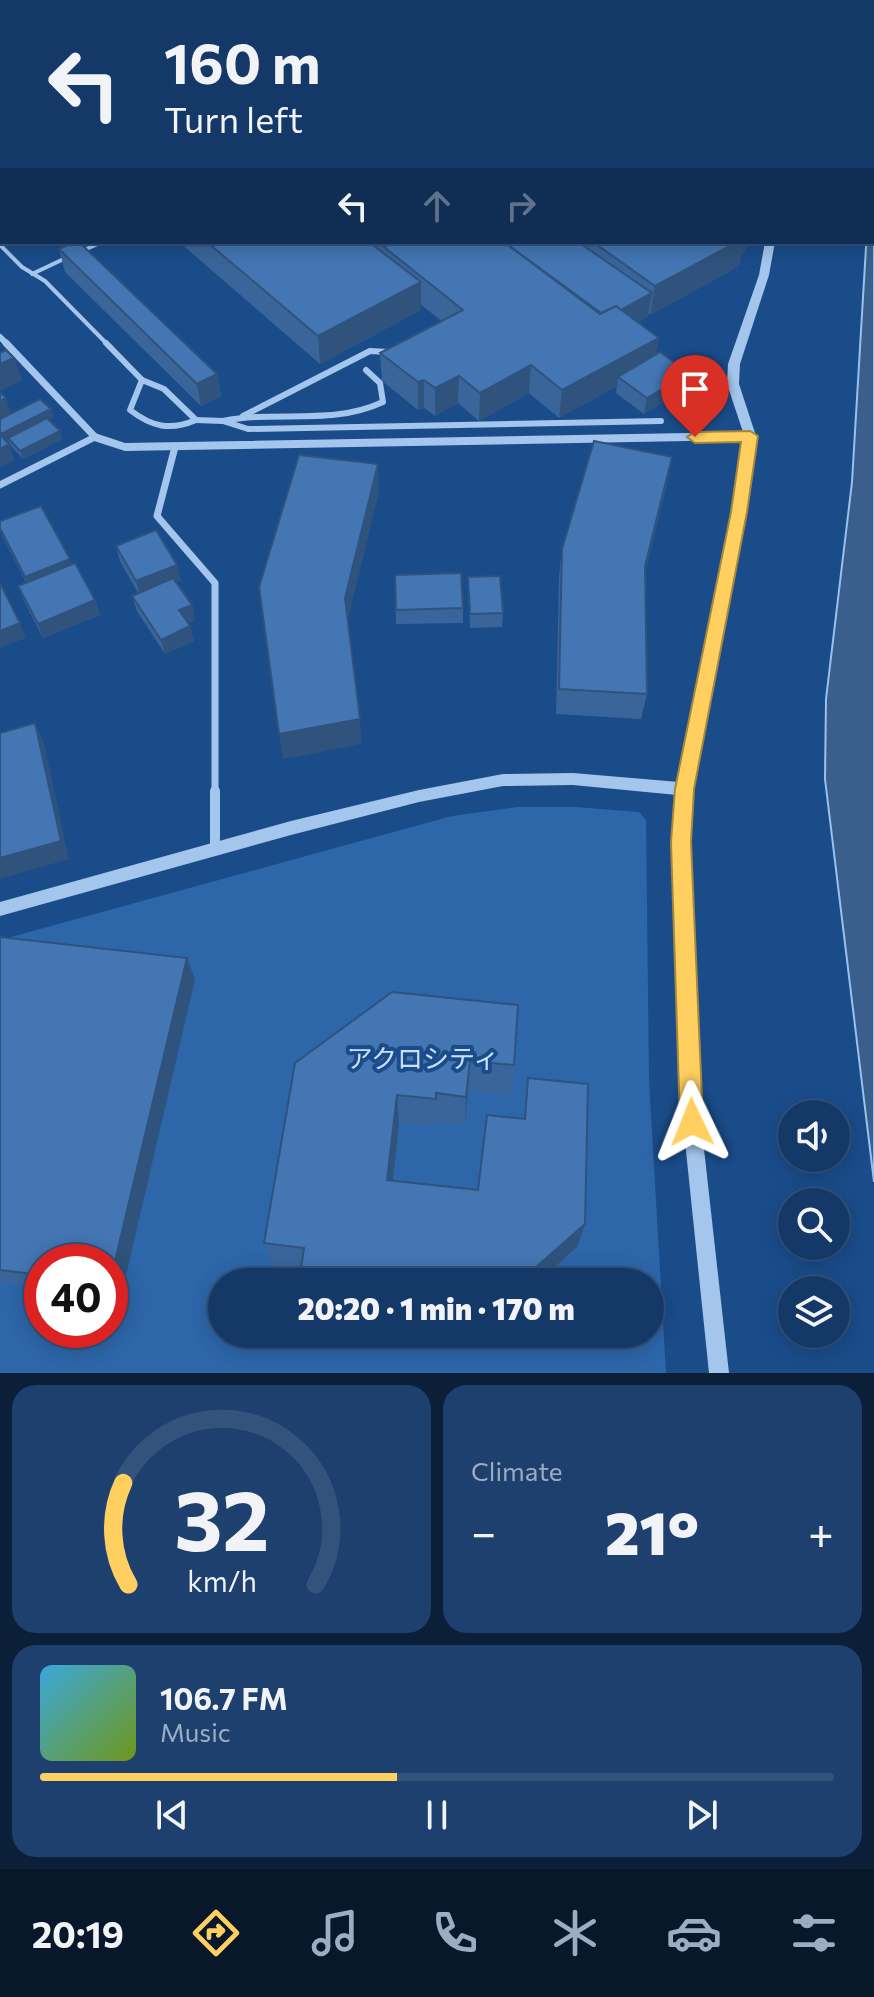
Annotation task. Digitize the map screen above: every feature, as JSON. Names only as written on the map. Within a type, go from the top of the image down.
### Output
[{"type":"street","points":[[719,1373],[692,1122],[681,842],[685,789],[739,512],[750,436],[733,384],[734,364],[764,275],[770,244]]},
{"type":"street","points":[[0,337],[95,437],[125,447],[750,436]]},
{"type":"street","points":[[0,485],[95,437]]},
{"type":"street","points":[[175,447],[157,516],[215,583],[215,849]]},
{"type":"street","points":[[0,909],[419,796],[503,780],[573,779],[685,789]]},
{"type":"lane","points":[[32,274],[98,244]]},
{"type":"lane","points":[[0,245],[32,274],[45,281],[142,380],[164,389],[196,420]]},
{"type":"lane","points":[[223,421],[243,416],[370,351],[386,352],[398,347]]},
{"type":"lane","points":[[243,416],[346,416],[365,410],[383,402],[384,389],[376,375],[366,370]]},
{"type":"lane","points":[[142,380],[130,410],[148,425],[178,428],[196,420],[223,421],[248,429],[661,421]]},
{"type":"green space","name":"アクロシティ","points":[[517,807],[576,807],[639,812],[646,820],[649,1080],[660,1268],[208,1268],[208,1348],[664,1348],[664,1339],[666,1373],[0,1373],[0,940],[452,816]]},
{"type":"shaded area","points":[[874,244],[874,1182],[825,779],[826,699],[852,482],[866,247]]},
{"type":"building","points":[[81,244],[217,374],[197,384],[59,249]]},
{"type":"building","points":[[209,244],[372,244],[421,282],[318,336]]},
{"type":"building","points":[[390,244],[507,244],[600,314],[616,306],[659,338],[562,390],[531,365],[480,393],[459,376],[435,388],[424,380],[418,382],[380,353],[463,310],[384,247]]},
{"type":"building","points":[[507,244],[581,244],[652,293],[621,310],[616,306],[601,313]]},
{"type":"building","points":[[596,244],[733,244],[655,286]]},
{"type":"building","points":[[6,350],[14,358],[0,364],[0,353]]},
{"type":"building","points":[[660,352],[689,373],[647,398],[618,377]]},
{"type":"building","points":[[40,399],[51,409],[1,434],[0,419]]},
{"type":"building","points":[[47,418],[60,431],[20,451],[8,438]]},
{"type":"building","points":[[0,435],[9,444],[0,449]]},
{"type":"building","points":[[594,441],[672,457],[645,566],[647,694],[559,689],[562,549]]},
{"type":"building","points":[[299,455],[378,464],[345,598],[360,719],[279,734],[259,587]]},
{"type":"building","points":[[41,506],[70,559],[25,577],[0,528],[0,521]]},
{"type":"building","points":[[156,530],[177,565],[136,581],[116,546]]},
{"type":"building","points":[[75,563],[95,600],[38,624],[18,586]]},
{"type":"building","points":[[461,573],[463,608],[396,610],[395,575]]},
{"type":"building","points":[[500,576],[503,613],[470,614],[468,577]]},
{"type":"building","points":[[173,578],[192,605],[179,610],[190,626],[161,640],[132,596]]},
{"type":"building","points":[[0,583],[20,623],[0,631]]},
{"type":"building","points":[[35,723],[61,841],[0,858],[0,733]]},
{"type":"building","points":[[0,937],[187,958],[119,1244],[24,1244],[24,1273],[0,1270]]},
{"type":"building","points":[[392,992],[518,1005],[514,1065],[470,1061],[466,1097],[436,1093],[436,1099],[397,1095],[387,1180],[478,1190],[487,1115],[525,1119],[528,1078],[588,1084],[585,1224],[535,1268],[301,1268],[304,1248],[264,1243],[295,1063]]},
{"type":"route","points":[[692,1122],[681,842],[685,789],[739,512],[750,436],[695,437]]}]
